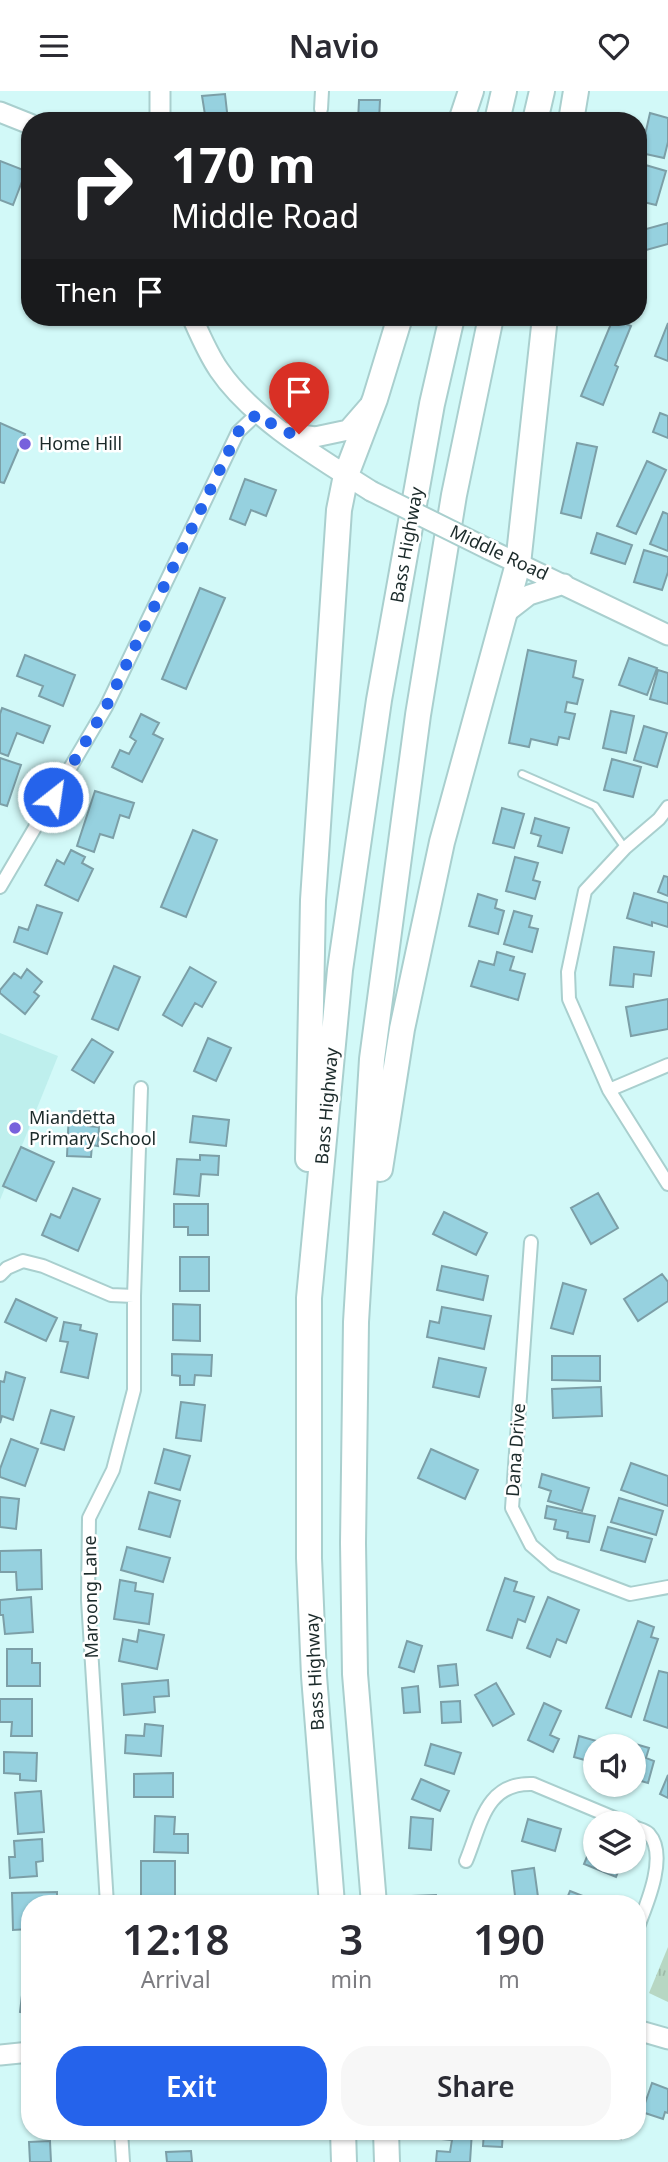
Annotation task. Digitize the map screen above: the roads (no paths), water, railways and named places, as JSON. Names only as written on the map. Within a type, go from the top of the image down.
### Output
[{"type":"highway","points":[[464,112],[471,91]]},
{"type":"highway","points":[[499,112],[504,91]]},
{"type":"highway","points":[[537,112],[542,91]]},
{"type":"highway","points":[[572,112],[576,91]]},
{"type":"highway","points":[[309,1298],[308,1126],[313,900],[339,510],[346,475],[375,399],[397,326]]},
{"type":"highway","name":"Bass Highway","points":[[331,1895],[313,1663],[309,1558],[309,1298],[345,929],[381,687],[432,404],[450,326]]},
{"type":"highway","points":[[373,1895],[355,1674],[353,1543],[356,1322],[372,1059],[418,715],[454,495],[489,326]]},
{"type":"highway","points":[[356,1322],[402,1029],[443,842],[518,563],[544,326]]},
{"type":"highway","points":[[343,2140],[344,2162]]},
{"type":"highway","points":[[386,2140],[387,2162]]},
{"type":"main road","points":[[160,91],[160,112]]},
{"type":"main road","points":[[0,112],[21,120]]},
{"type":"main road","name":"Middle Road","points":[[197,326],[220,371],[258,413],[346,475],[371,491],[668,635]]},
{"type":"main road","points":[[282,432],[315,437],[348,430],[375,399]]},
{"type":"main road","points":[[502,617],[529,595],[564,584]]},
{"type":"main road","points":[[646,2033],[668,2039]]},
{"type":"main road","points":[[0,2055],[21,2053]]},
{"type":"street","points":[[321,109],[322,91]]},
{"type":"street","points":[[0,887],[106,707],[238,432],[258,413]]},
{"type":"street","points":[[668,807],[585,891],[568,972],[569,999],[609,1090],[668,1184]]},
{"type":"street","points":[[609,1090],[668,1065]]},
{"type":"street","name":"Maroong Lane","points":[[106,1895],[88,1600],[89,1518],[113,1470],[134,1389],[134,1296],[141,1088]]},
{"type":"street","name":"Dana Drive","points":[[531,1242],[512,1509],[531,1545],[554,1565],[631,1594],[668,1587]]},
{"type":"street","points":[[0,1275],[7,1268],[23,1261],[43,1266],[111,1295],[134,1296]]},
{"type":"street","points":[[466,1861],[489,1802],[502,1789],[517,1783],[533,1784],[597,1811]]},
{"type":"street","points":[[646,1832],[657,1845],[660,1859],[659,1873],[646,1906]]},
{"type":"street","points":[[122,2140],[123,2162]]},
{"type":"lane","points":[[522,774],[595,806],[625,848]]},
{"type":"place","name":"Home Hill","points":[[25,444]]},
{"type":"place","name":"Miandetta Primary School","points":[[15,1128]]}]
